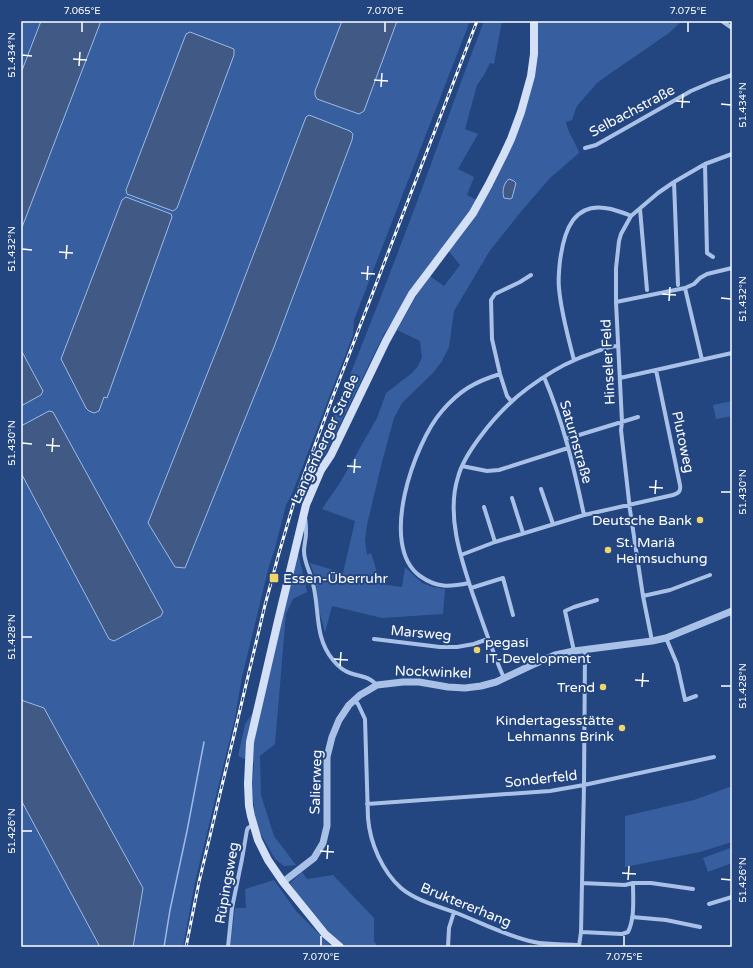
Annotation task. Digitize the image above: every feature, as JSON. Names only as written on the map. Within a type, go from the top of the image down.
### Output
[{"type":"main road","name":"Langenberger Straße","points":[[340,947],[325,934],[283,882],[268,860],[258,840],[249,806],[248,753],[250,742],[306,505],[321,470],[331,455],[386,341],[412,294],[473,213],[490,184],[512,138],[520,117],[531,76],[534,54],[534,21]]},
{"type":"street","points":[[724,22],[732,28]]},
{"type":"street","name":"Selbachstraße","points":[[586,148],[596,145],[702,86],[732,75]]},
{"type":"street","name":"Hinseler Feld","points":[[652,641],[643,596],[629,505],[621,430],[622,422],[616,302],[616,268],[619,241],[621,234],[631,216],[658,193],[705,164],[732,154]]},
{"type":"street","points":[[705,164],[707,253],[713,258]]},
{"type":"street","points":[[674,182],[678,284]]},
{"type":"street","points":[[574,360],[558,287],[563,243],[576,216],[586,209],[600,207],[608,208],[631,216]]},
{"type":"street","points":[[640,209],[647,290]]},
{"type":"street","name":"Hinseler Feld","points":[[616,302],[685,288],[694,284],[700,278],[708,274],[732,268]]},
{"type":"street","points":[[511,401],[506,396],[492,339],[491,300],[495,294],[531,275]]},
{"type":"street","points":[[685,288],[702,360]]},
{"type":"street","points":[[504,678],[488,639],[461,555],[454,518],[455,489],[458,477],[473,446],[490,423],[511,401],[544,377],[574,360],[611,346],[618,346]]},
{"type":"street","points":[[620,378],[732,353]]},
{"type":"street","name":"Plutoweg","points":[[629,505],[673,495],[680,491],[656,370]]},
{"type":"street","points":[[469,583],[456,586],[440,586],[428,582],[414,572],[406,559],[402,544],[400,522],[404,496],[414,464],[430,429],[441,412],[457,396],[469,387],[486,378],[500,374]]},
{"type":"street","name":"Saturnstraße","points":[[544,377],[566,439],[584,514]]},
{"type":"street","name":"Hinseler Feld","points":[[566,439],[638,417]]},
{"type":"street","points":[[462,466],[487,471],[499,470],[568,448]]},
{"type":"street","points":[[541,489],[553,524]]},
{"type":"street","points":[[512,498],[523,533]]},
{"type":"street","name":"Nockwinkel","points":[[306,505],[304,552],[314,589],[319,633],[326,650],[333,660],[349,673],[366,677],[377,685],[404,682],[419,682],[464,688],[487,685],[555,655],[666,638],[732,611]]},
{"type":"street","points":[[461,555],[495,542],[584,514],[629,505]]},
{"type":"street","points":[[484,507],[495,542]]},
{"type":"street","points":[[643,596],[670,590],[710,576]]},
{"type":"street","points":[[471,588],[503,578],[513,615]]},
{"type":"street","points":[[574,651],[565,611],[598,600]]},
{"type":"street","points":[[666,638],[677,664],[685,700],[696,696]]},
{"type":"street","name":"Marsweg","points":[[374,640],[440,647],[457,647],[474,644],[488,639]]},
{"type":"street","points":[[579,946],[581,932],[584,785],[585,650]]},
{"type":"street","name":"Salierweg","points":[[283,882],[314,858],[323,843],[327,826],[327,757],[332,737],[339,720],[349,705],[377,685]]},
{"type":"street","name":"Bruktererhang","points":[[354,700],[358,704],[366,719],[369,830],[374,848],[385,868],[402,889],[426,902],[522,939],[536,942],[579,946]]},
{"type":"street","name":"Sonderfeld","points":[[368,804],[550,791],[714,757]]},
{"type":"street","name":"Rüpingsweg","points":[[228,947],[232,908],[247,830],[253,825]]},
{"type":"street","points":[[582,883],[625,885],[633,883],[651,883],[693,889]]},
{"type":"street","points":[[581,932],[622,934],[628,932],[632,917],[633,883]]},
{"type":"street","points":[[709,904],[732,897]]},
{"type":"street","points":[[448,947],[449,928],[454,912]]},
{"type":"street","points":[[632,917],[666,920],[700,927]]},
{"type":"shaded area","points":[[21,21],[470,21],[354,320],[353,335],[292,494],[286,505],[269,566],[242,677],[235,718],[195,882],[183,947],[21,947]]},
{"type":"shaded area","points":[[41,21],[101,21],[21,230],[21,73]]},
{"type":"shaded area","points":[[342,21],[397,21],[364,111],[359,114],[317,99],[315,95],[315,91]]},
{"type":"shaded area","points":[[484,21],[502,21],[494,64],[490,63],[477,85],[465,129],[478,134],[458,169],[474,177],[467,195],[479,201],[411,294],[384,334],[321,463],[311,479],[321,448],[399,250]]},
{"type":"shaded area","points":[[535,21],[682,21],[669,33],[597,83],[577,106],[572,120],[566,122],[568,130],[579,153],[550,178],[489,252],[454,311],[449,347],[442,361],[433,373],[402,403],[394,418],[367,525],[365,541],[367,555],[371,553],[381,584],[402,587],[405,567],[422,583],[445,589],[443,614],[382,618],[332,606],[325,633],[319,610],[315,577],[310,563],[343,573],[355,521],[322,509],[341,481],[377,418],[386,393],[412,373],[418,366],[422,357],[420,341],[397,330],[418,293],[430,276],[444,286],[460,265],[447,249],[465,226],[524,104]]},
{"type":"shaded area","points":[[190,32],[234,49],[234,55],[177,208],[173,211],[127,194],[126,190],[186,34]]},
{"type":"shaded area","points":[[309,115],[350,131],[353,134],[352,140],[274,347],[185,568],[175,567],[148,523],[225,329],[306,117]]},
{"type":"shaded area","points":[[509,179],[516,183],[512,198],[510,199],[504,198],[503,193],[504,185]]},
{"type":"shaded area","points":[[126,197],[171,214],[172,217],[107,398],[104,397],[99,411],[94,413],[86,408],[61,359],[122,200]]},
{"type":"shaded area","points":[[21,350],[43,391],[41,395],[21,406]]},
{"type":"shaded area","points":[[732,401],[732,416],[716,419],[713,405]]},
{"type":"shaded area","points":[[49,411],[53,412],[163,612],[161,616],[114,641],[109,639],[21,473],[21,426]]},
{"type":"shaded area","points":[[298,552],[307,592],[293,599],[286,614],[275,744],[260,756],[261,795],[274,836],[296,865],[284,866],[275,859],[256,826],[252,787],[254,765],[251,753]]},
{"type":"shaded area","points":[[21,700],[44,708],[143,888],[133,947],[100,947],[21,800]]},
{"type":"shaded area","points":[[255,710],[247,760],[238,756],[245,724]]},
{"type":"shaded area","points":[[732,786],[732,842],[700,852],[625,867],[625,816],[694,800]]},
{"type":"shaded area","points":[[730,848],[732,863],[708,872],[703,858]]},
{"type":"shaded area","points":[[302,872],[307,879],[333,875],[374,918],[374,941],[378,947],[344,947],[309,912],[290,883]]},
{"type":"shaded area","points":[[274,880],[296,911],[332,947],[230,947],[235,908],[246,908],[245,889]]},
{"type":"waterway","points":[[164,947],[204,742]]},
{"type":"railway","points":[[186,947],[199,882],[265,605],[294,502],[477,21]]},
{"type":"place","name":"Deutsche Bank","points":[[700,520]]},
{"type":"place","name":"St. Mariä Heimsuchung","points":[[608,550]]},
{"type":"place","name":"Essen-Überruhr","points":[[274,578]]},
{"type":"place","name":"pegasi IT-Development","points":[[477,650]]},
{"type":"place","name":"Trend","points":[[603,687]]},
{"type":"place","name":"Kindertagesstätte Lehmanns Brink","points":[[622,728]]}]
